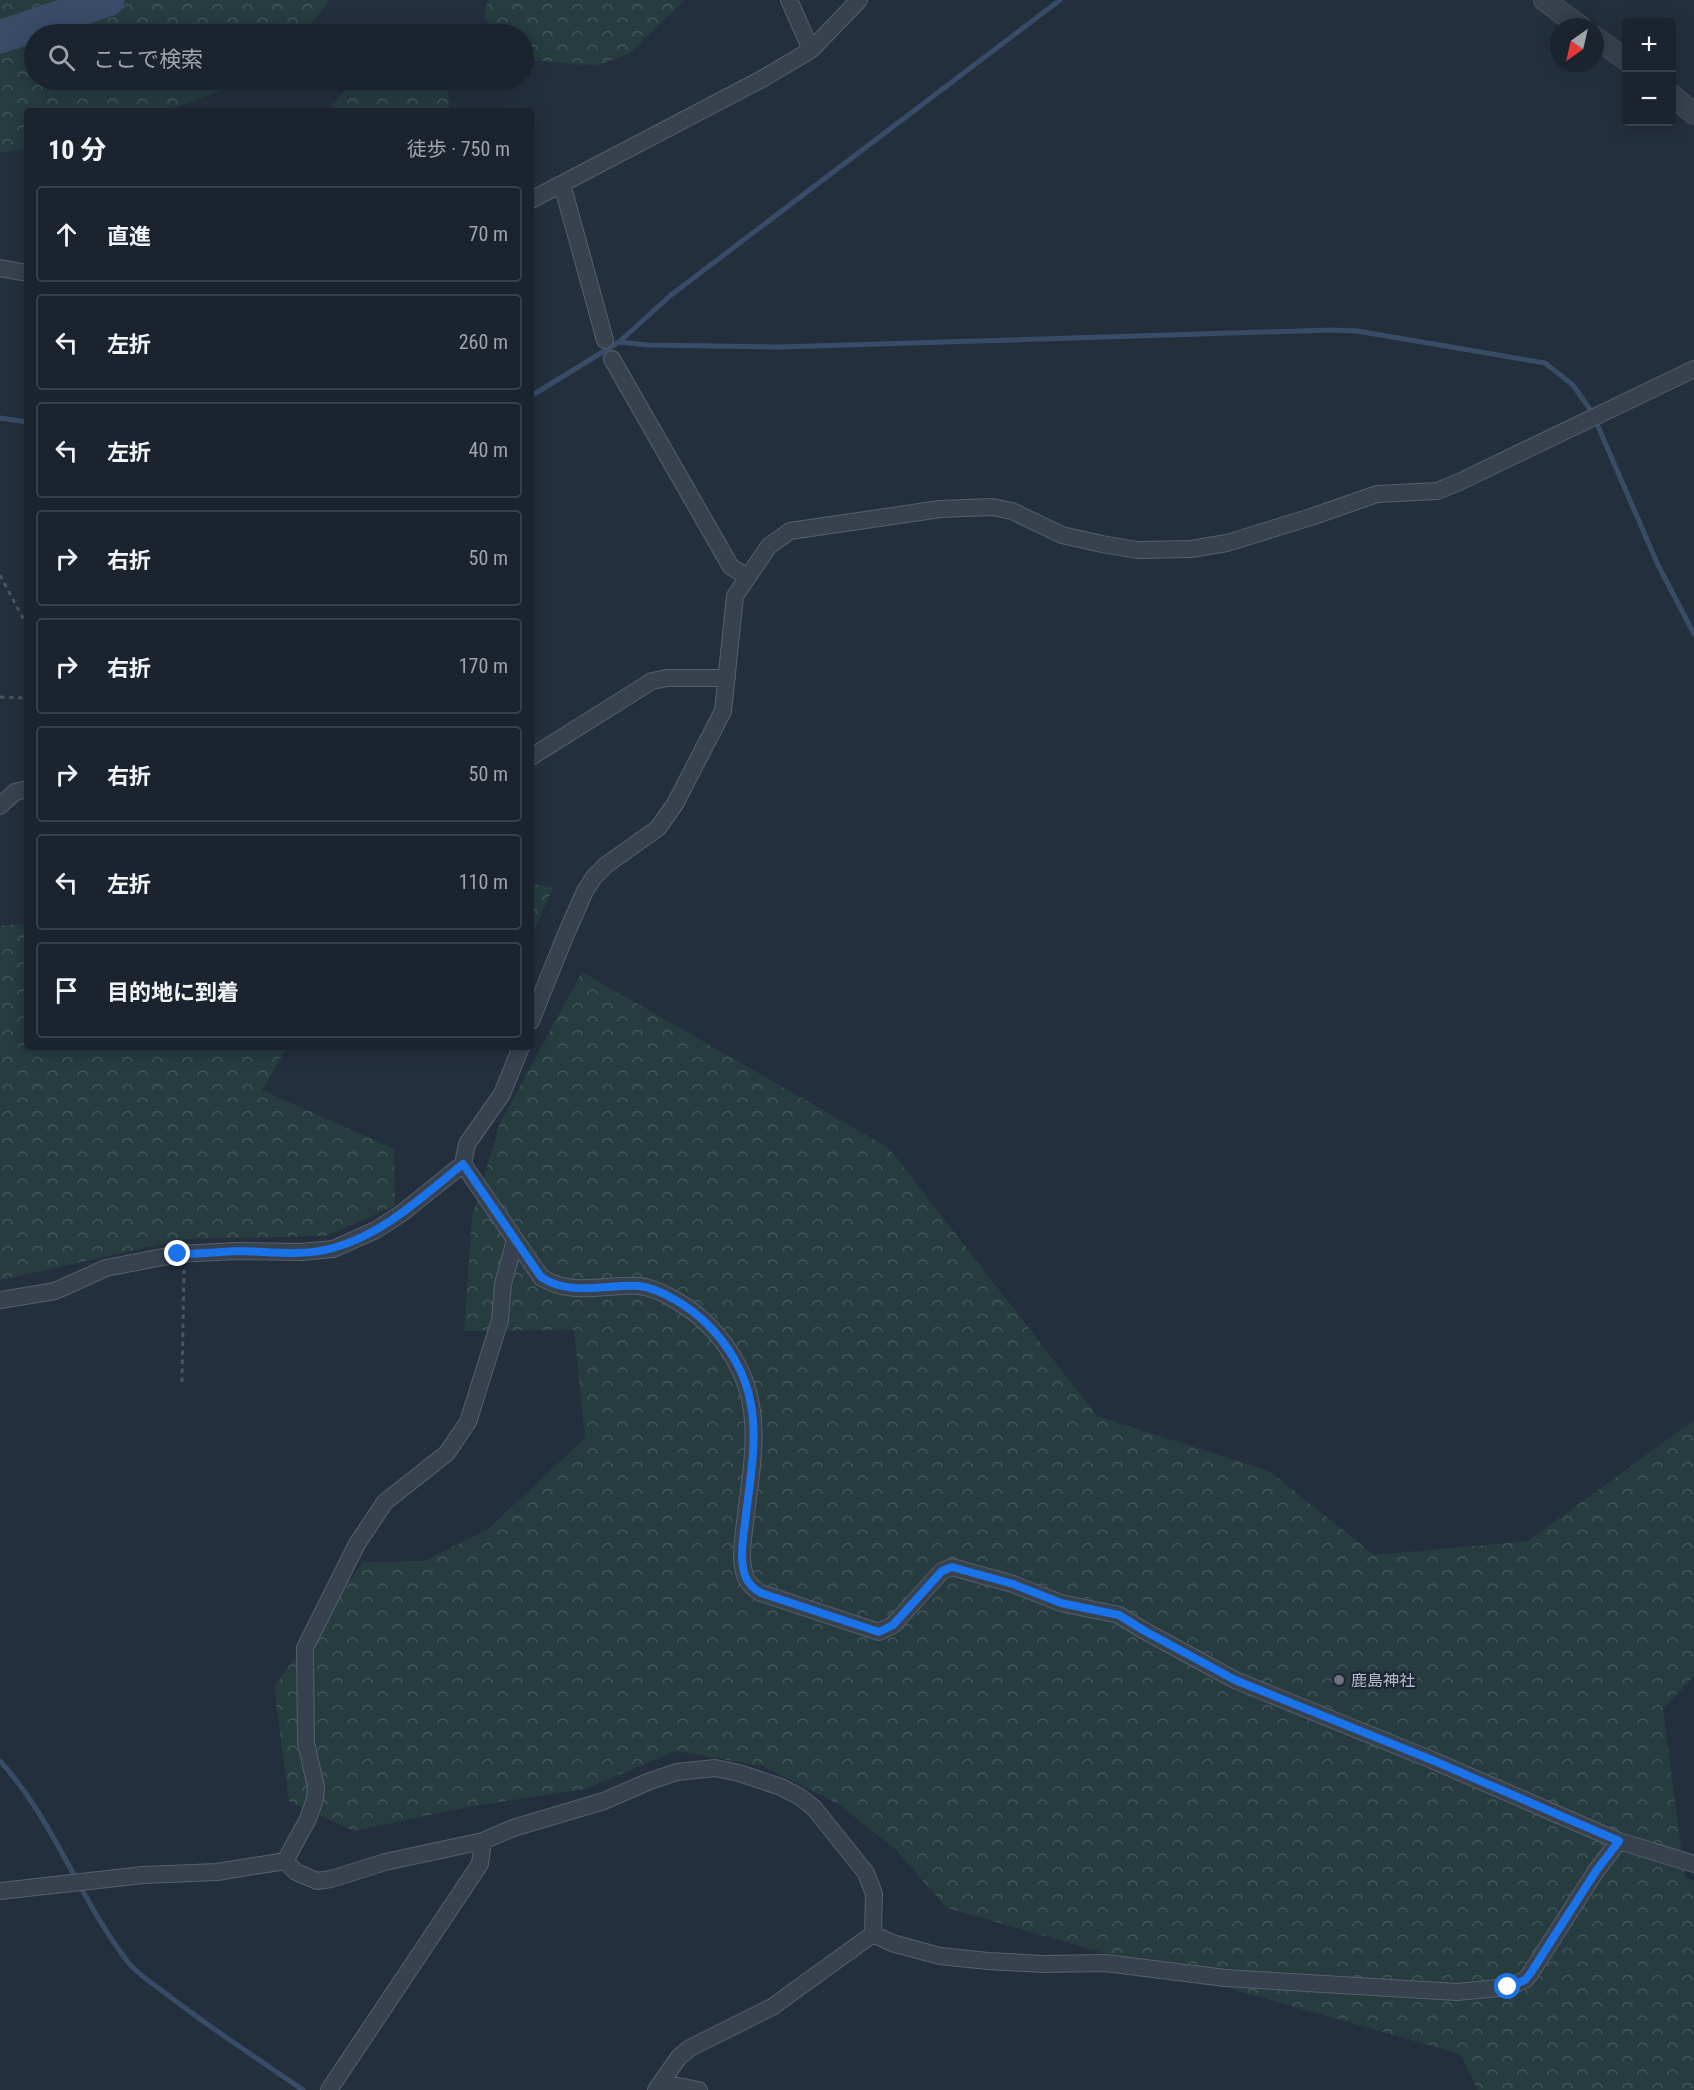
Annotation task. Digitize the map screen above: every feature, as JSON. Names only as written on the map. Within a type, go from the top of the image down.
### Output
[{"type":"street","points":[[789,0],[811,50]]},
{"type":"street","points":[[534,198],[762,79],[811,50],[859,0]]},
{"type":"street","points":[[1544,0],[1569,18]]},
{"type":"street","points":[[1604,44],[1622,57]]},
{"type":"street","points":[[1676,99],[1694,114]]},
{"type":"street","points":[[562,184],[605,340]]},
{"type":"street","points":[[0,268],[24,272]]},
{"type":"street","points":[[612,359],[730,567],[748,577]]},
{"type":"street","points":[[534,1014],[566,934],[585,891],[594,877],[606,865],[658,828],[675,804],[723,711],[735,596],[769,546],[790,531],[940,509],[992,507],[1012,511],[1062,535],[1137,550],[1191,549],[1227,543],[1377,494],[1437,491],[1694,369]]},
{"type":"street","points":[[534,756],[652,681],[667,678],[727,678]]},
{"type":"street","points":[[0,806],[15,792],[24,790]]},
{"type":"street","points":[[0,1300],[55,1291],[106,1268],[184,1254],[236,1251],[301,1252],[333,1249],[376,1230],[402,1213],[463,1164],[467,1144],[502,1094],[519,1050]]},
{"type":"street","points":[[463,1164],[541,1277],[551,1284],[587,1290],[640,1286],[670,1296],[705,1321],[728,1347],[743,1376],[751,1404],[754,1434],[742,1547],[744,1575],[750,1586],[761,1593],[879,1632],[893,1625],[942,1571],[952,1567],[1013,1584],[1061,1603],[1119,1615],[1235,1680],[1432,1760],[1619,1841],[1694,1864]]},
{"type":"street","points":[[285,1861],[308,1819],[315,1799],[316,1787],[306,1743],[305,1648],[357,1544],[386,1502],[447,1454],[468,1422],[500,1320],[503,1284],[515,1240]]},
{"type":"street","points":[[285,1861],[296,1872],[317,1881],[331,1880],[385,1862],[483,1841],[513,1828],[604,1801],[677,1772],[715,1768],[739,1773],[781,1787],[814,1808],[866,1873],[874,1894],[873,1934]]},
{"type":"street","points":[[329,2090],[480,1864],[483,1841]]},
{"type":"street","points":[[873,1934],[892,1943],[940,1956],[988,1962],[1105,1963],[1225,1978],[1457,1992],[1508,1987],[1525,1980],[1530,1974],[1596,1871],[1619,1841]]},
{"type":"street","points":[[0,1891],[143,1875],[217,1872],[285,1861]]},
{"type":"street","points":[[699,2090],[659,2086],[679,2057],[690,2048],[772,2007],[873,1934]]},
{"type":"path","points":[[0,575],[24,620]]},
{"type":"path","points":[[0,697],[24,698]]},
{"type":"path","points":[[182,1382],[184,1254]]},
{"type":"green space","points":[[0,0],[329,0],[311,24],[24,24],[24,90],[223,90],[174,108],[24,108],[24,149],[0,153]]},
{"type":"green space","points":[[488,0],[685,0],[629,54],[596,66],[534,60],[534,24],[490,24],[484,19]]},
{"type":"green space","points":[[346,90],[448,90],[449,108],[330,108]]},
{"type":"green space","points":[[534,884],[553,887],[534,931]]},
{"type":"green space","points":[[24,923],[24,1050],[285,1050],[262,1090],[394,1149],[395,1206],[326,1236],[186,1239],[0,1280],[0,926]]},
{"type":"green space","points":[[582,972],[889,1148],[1097,1416],[1269,1471],[1374,1555],[1528,1541],[1694,1420],[1694,1676],[1663,1709],[1685,1878],[1694,1881],[1694,2090],[1478,2090],[1460,2054],[947,1908],[895,1849],[837,1803],[762,1766],[676,1751],[585,1789],[468,1807],[354,1831],[289,1801],[274,1687],[363,1562],[424,1561],[488,1529],[585,1438],[574,1330],[464,1331],[472,1217],[500,1123]]},
{"type":"waterway","points":[[38,24],[108,0]]},
{"type":"waterway","points":[[534,394],[619,342],[671,295],[1060,0]]},
{"type":"waterway","points":[[0,37],[24,29]]},
{"type":"waterway","points":[[619,342],[648,345],[780,347],[1357,331],[1545,363],[1573,385],[1589,408]]},
{"type":"waterway","points":[[0,418],[24,422]]},
{"type":"waterway","points":[[1597,424],[1658,565],[1694,634]]},
{"type":"waterway","points":[[0,1761],[19,1784],[51,1833],[94,1911],[131,1966],[202,2020],[303,2090]]},
{"type":"place","name":"鹿島神社","points":[[1339,1680]]},
{"type":"route","points":[[178,1254],[236,1251],[301,1252],[333,1249],[376,1230],[402,1213],[463,1164],[541,1277],[551,1284],[587,1290],[640,1286],[670,1296],[705,1321],[728,1347],[743,1376],[751,1404],[754,1434],[742,1547],[744,1575],[750,1586],[761,1593],[879,1632],[893,1625],[942,1571],[952,1567],[1013,1584],[1061,1603],[1119,1615],[1235,1680],[1432,1760],[1619,1841],[1596,1871],[1530,1974],[1525,1980],[1508,1987]]}]
